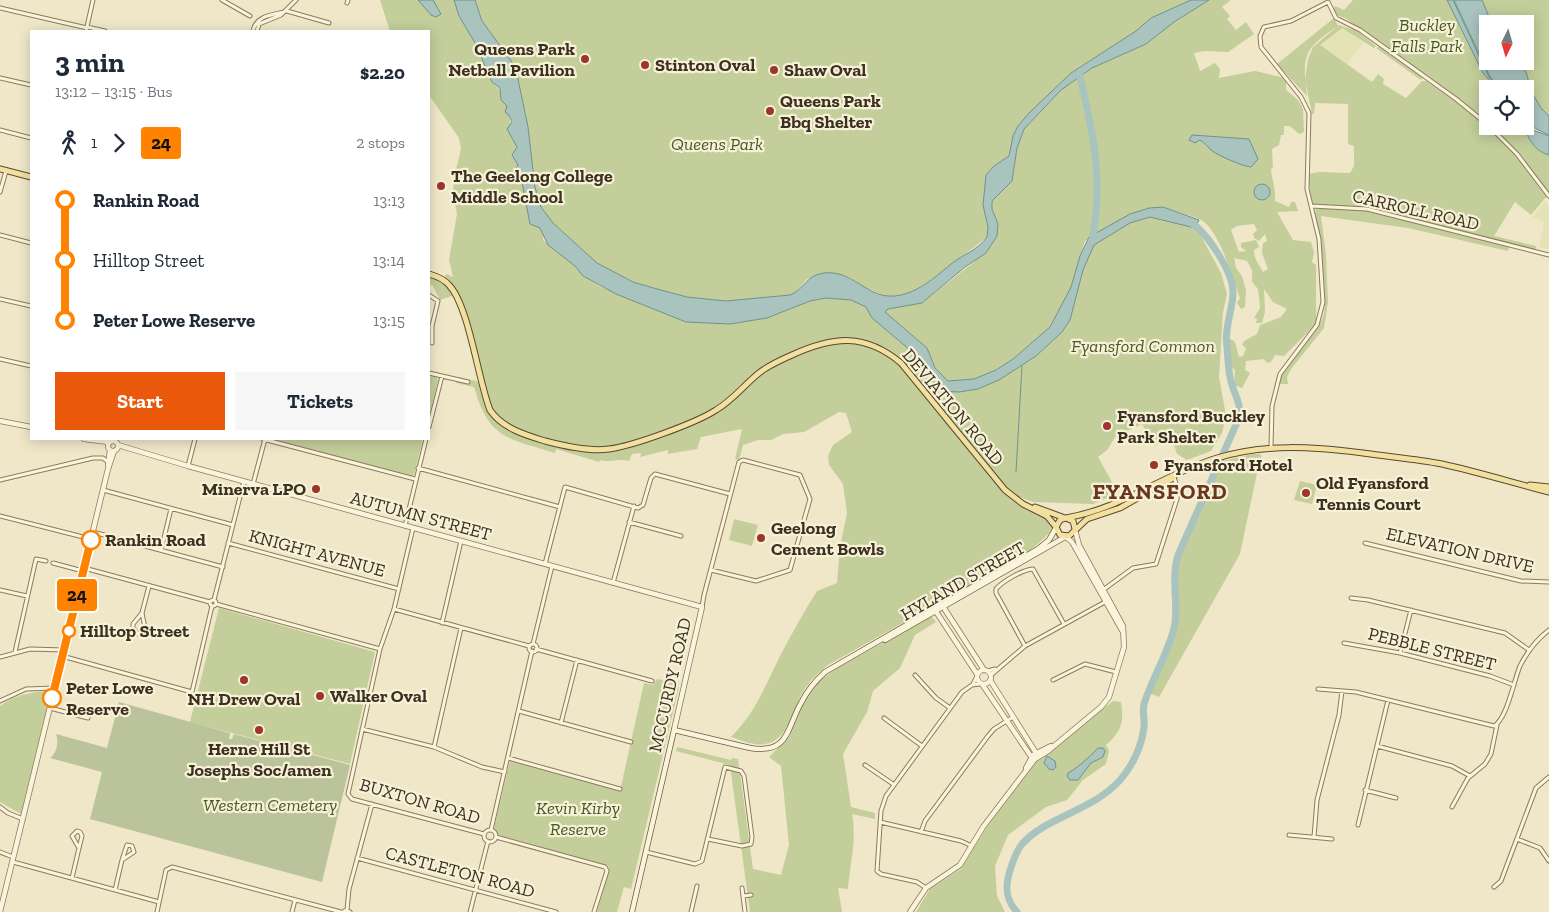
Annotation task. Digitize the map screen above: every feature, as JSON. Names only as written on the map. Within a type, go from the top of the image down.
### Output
[{"type":"main road","points":[[3,170],[30,177]]},
{"type":"main road","name":"DEVIATION ROAD","points":[[430,275],[448,284],[458,298],[490,410],[503,424],[535,438],[563,445],[592,449],[621,446],[715,411],[732,399],[772,364],[816,345],[852,340],[887,351],[901,363],[996,480],[1014,498],[1047,516],[1056,527]]},
{"type":"main road","points":[[1126,503],[1059,520],[1056,527],[1059,534],[1066,537],[1087,519],[1126,503],[1189,468],[1244,451],[1271,447],[1322,448],[1423,461],[1520,483],[1549,492]]},
{"type":"main road","points":[[1520,483],[1549,487]]},
{"type":"main road","name":"DEVIATION ROAD","points":[[1014,498],[1065,518]]},
{"type":"main road","points":[[1065,518],[1073,521],[1075,530]]},
{"type":"street","points":[[0,8],[86,29],[93,0]]},
{"type":"street","points":[[222,0],[250,16]]},
{"type":"street","points":[[255,30],[258,23],[287,11],[296,0]]},
{"type":"street","points":[[1271,447],[1272,406],[1280,374],[1317,325],[1323,302],[1319,240],[1306,176],[1309,122],[1307,107],[1261,47],[1260,36],[1266,26],[1291,20],[1328,2],[1336,18],[1360,30],[1456,99],[1479,118]]},
{"type":"street","points":[[287,11],[329,22]]},
{"type":"street","points":[[0,78],[30,85]]},
{"type":"street","points":[[0,130],[30,138]]},
{"type":"street","points":[[1497,135],[1517,154],[1549,196]]},
{"type":"street","points":[[0,192],[3,170]]},
{"type":"street","name":"CARROLL ROAD","points":[[1311,206],[1367,209],[1549,255]]},
{"type":"street","points":[[0,235],[30,243]]},
{"type":"street","points":[[430,296],[438,301],[432,326],[432,343]]},
{"type":"street","points":[[0,298],[30,306]]},
{"type":"street","points":[[0,359],[30,366]]},
{"type":"street","points":[[430,372],[468,382]]},
{"type":"street","points":[[430,423],[442,376]]},
{"type":"street","points":[[0,420],[30,427]]},
{"type":"street","name":"AUTUMN STREET","points":[[88,440],[114,444],[133,451],[702,607]]},
{"type":"street","points":[[188,466],[195,440]]},
{"type":"street","points":[[253,484],[264,440]]},
{"type":"street","points":[[268,440],[415,479]]},
{"type":"street","points":[[405,526],[426,440]]},
{"type":"street","points":[[108,469],[108,462],[114,444]]},
{"type":"street","points":[[0,912],[114,444]]},
{"type":"street","points":[[0,480],[102,458],[108,462]]},
{"type":"street","name":"MCCURDY ROAD","points":[[632,912],[702,607],[711,570],[730,494],[738,465],[743,460],[800,475],[810,499],[810,504],[790,570],[756,582],[711,570]]},
{"type":"street","points":[[418,468],[560,507]]},
{"type":"street","points":[[545,564],[565,487],[641,507],[650,478],[656,474],[730,494]]},
{"type":"street","points":[[1102,591],[1134,567],[1154,566],[1178,500],[1178,490],[1174,476]]},
{"type":"street","points":[[62,656],[192,692],[244,481]]},
{"type":"street","points":[[103,490],[233,525]]},
{"type":"street","points":[[613,583],[634,506]]},
{"type":"street","points":[[161,550],[171,508]]},
{"type":"street","points":[[0,516],[91,539]]},
{"type":"street","points":[[629,522],[681,536]]},
{"type":"street","name":"HYLAND STREET","points":[[872,646],[892,638],[1040,548],[1050,538],[1056,527]]},
{"type":"street","points":[[413,528],[394,609],[380,649],[362,729],[434,747],[482,767],[505,772]]},
{"type":"street","points":[[910,912],[926,888],[956,869],[1035,756],[1053,745],[1105,702],[1117,672],[1124,647],[1123,633],[1079,545],[1075,530]]},
{"type":"street","points":[[93,532],[223,567]]},
{"type":"street","points":[[1066,537],[1072,542],[1102,591]]},
{"type":"street","name":"HYLAND STREET","points":[[674,730],[750,748],[770,750],[785,739],[801,702],[818,678],[896,631],[940,609],[1066,537]]},
{"type":"street","points":[[442,623],[461,541]]},
{"type":"street","name":"KNIGHT AVENUE","points":[[228,543],[399,589]]},
{"type":"street","name":"ELEVATION DRIVE","points":[[1365,543],[1521,581],[1549,582]]},
{"type":"street","points":[[15,652],[36,559],[46,561]]},
{"type":"street","points":[[53,563],[149,586],[380,649]]},
{"type":"street","points":[[536,649],[533,644],[552,566]]},
{"type":"street","points":[[1025,646],[995,590],[1014,577],[1027,570],[1035,571],[1064,624]]},
{"type":"street","points":[[142,613],[145,628],[142,634],[138,634],[133,628],[133,624],[142,613],[149,586]]},
{"type":"street","points":[[0,590],[27,596]]},
{"type":"street","points":[[1351,598],[1368,600],[1505,633],[1529,650]]},
{"type":"street","points":[[976,676],[988,674],[1014,658],[1025,646],[1107,601]]},
{"type":"street","points":[[394,609],[529,646],[533,644]]},
{"type":"street","points":[[940,609],[988,674],[1035,756]]},
{"type":"street","points":[[940,609],[981,684],[1035,756]]},
{"type":"street","points":[[1400,653],[1411,610]]},
{"type":"street","points":[[434,747],[461,628]]},
{"type":"street","points":[[1452,807],[1470,776],[1485,764],[1491,754],[1497,724],[1529,650],[1549,630]]},
{"type":"street","name":"PEBBLE STREET","points":[[1344,643],[1400,653],[1490,676],[1514,685]]},
{"type":"street","points":[[470,912],[488,841],[484,834],[491,830],[519,711],[532,651],[529,646]]},
{"type":"street","points":[[0,657],[15,652],[36,649],[64,650]]},
{"type":"street","points":[[532,651],[536,649],[652,681]]},
{"type":"street","points":[[561,723],[577,660]]},
{"type":"street","points":[[1053,680],[1085,664],[1117,672]]},
{"type":"street","points":[[926,888],[917,882],[882,874],[877,871],[883,804],[893,784],[962,692],[972,685],[981,684],[988,674]]},
{"type":"street","points":[[915,675],[936,698],[950,708]]},
{"type":"street","points":[[972,685],[976,676]]},
{"type":"street","points":[[0,701],[26,689],[55,688]]},
{"type":"street","points":[[1318,688],[1388,700],[1492,726],[1497,724]]},
{"type":"street","points":[[1314,837],[1317,800],[1339,715],[1342,691]]},
{"type":"street","points":[[1358,825],[1388,700]]},
{"type":"street","points":[[50,708],[88,718]]},
{"type":"street","points":[[519,711],[631,742]]},
{"type":"street","points":[[922,832],[925,821],[988,736],[1013,717]]},
{"type":"street","points":[[884,718],[922,746]]},
{"type":"street","points":[[1492,726],[1495,737]]},
{"type":"street","name":"BUXTON ROAD","points":[[362,729],[348,794],[352,799],[484,834]]},
{"type":"street","points":[[1377,746],[1452,766],[1470,776]]},
{"type":"street","points":[[508,758],[620,789]]},
{"type":"street","points":[[865,765],[893,784]]},
{"type":"street","points":[[646,852],[695,864],[702,861],[725,767],[741,771],[744,776],[752,841],[749,846],[742,846],[708,839]]},
{"type":"street","points":[[1494,887],[1501,881],[1536,788],[1549,777]]},
{"type":"street","points":[[1366,790],[1396,798]]},
{"type":"street","points":[[157,912],[169,868],[342,912],[349,911],[349,889],[372,804]]},
{"type":"street","points":[[0,807],[8,813],[23,819]]},
{"type":"street","points":[[880,822],[961,841],[972,846]]},
{"type":"street","points":[[488,841],[496,837],[491,830]]},
{"type":"street","points":[[72,878],[82,836],[80,832],[76,831],[72,836],[79,848]]},
{"type":"street","points":[[1289,835],[1332,839]]},
{"type":"street","name":"BUXTON ROAD","points":[[496,837],[604,867],[607,871],[594,912]]},
{"type":"street","points":[[1517,839],[1540,848],[1549,861]]},
{"type":"street","points":[[115,890],[122,860],[126,847],[132,846],[133,854],[122,860]]},
{"type":"street","points":[[0,852],[13,859],[72,878],[159,902]]},
{"type":"street","name":"CASTLETON ROAD","points":[[357,858],[556,912]]},
{"type":"street","points":[[691,912],[697,886]]},
{"type":"street","points":[[742,888],[745,912]]},
{"type":"street","points":[[743,896],[751,895]]},
{"type":"street","points":[[292,912],[295,900]]},
{"type":"shaded area","points":[[1342,27],[1365,41],[1347,64],[1319,45]]},
{"type":"shaded area","points":[[1545,201],[1549,205],[1549,249],[1539,247],[1544,223],[1533,217]]},
{"type":"green space","name":"Fyansford Common","points":[[380,0],[454,0],[459,16],[478,48],[492,82],[502,92],[500,97],[507,106],[517,147],[512,155],[518,165],[515,169],[521,177],[528,208],[527,212],[544,233],[543,240],[575,266],[583,276],[599,286],[686,322],[730,324],[767,318],[810,301],[826,298],[851,300],[866,307],[872,318],[910,350],[923,364],[928,375],[959,392],[978,389],[999,380],[1036,356],[1062,332],[1070,320],[1083,270],[1093,245],[1130,223],[1150,217],[1195,228],[1221,273],[1227,294],[1223,312],[1219,377],[1226,416],[1222,433],[1211,451],[1187,460],[1177,454],[1172,438],[1154,446],[1142,424],[1116,436],[1107,450],[1098,457],[1118,493],[1093,504],[1033,502],[1020,497],[1015,498],[1044,514],[1056,527],[1030,551],[828,665],[807,686],[785,730],[773,742],[756,744],[731,737],[746,719],[758,700],[788,641],[817,591],[837,583],[840,547],[847,513],[843,484],[829,465],[828,456],[833,445],[852,432],[846,413],[839,412],[804,432],[783,434],[771,440],[758,440],[743,445],[739,460],[735,459],[742,429],[701,437],[697,449],[668,454],[668,450],[640,457],[641,453],[632,454],[629,461],[600,460],[599,462],[556,449],[555,453],[524,444],[502,434],[486,417],[474,387],[456,383],[458,377],[481,382],[462,309],[455,295],[440,300],[433,286],[430,284],[430,274],[444,280],[446,274],[453,277],[449,260],[457,214],[453,193],[454,178],[461,149],[459,138],[430,96],[430,30],[390,30]]},
{"type":"green space","name":"Queens Park","points":[[475,0],[1191,0],[1151,18],[1136,31],[1071,73],[1042,101],[1013,136],[1009,156],[994,166],[983,205],[988,227],[987,237],[937,276],[907,295],[897,297],[883,295],[868,289],[849,277],[807,279],[796,292],[790,295],[726,301],[687,297],[633,282],[597,263],[553,223],[541,207],[535,187],[528,127],[519,83],[512,62],[482,21]]},
{"type":"green space","points":[[1209,0],[1231,0],[1222,7],[1230,16],[1227,19],[1236,30],[1246,22],[1254,34],[1228,52],[1205,51],[1194,53],[1200,71],[1215,63],[1220,69],[1219,78],[1255,71],[1281,77],[1286,81],[1286,90],[1298,100],[1303,109],[1304,132],[1299,134],[1290,126],[1284,126],[1284,135],[1281,135],[1279,145],[1272,149],[1273,168],[1271,169],[1275,201],[1289,207],[1291,202],[1295,202],[1298,211],[1277,212],[1293,240],[1311,242],[1314,252],[1312,262],[1316,265],[1316,324],[1284,356],[1275,355],[1271,362],[1267,363],[1264,359],[1246,361],[1245,370],[1250,373],[1242,388],[1234,385],[1235,370],[1230,366],[1227,341],[1231,339],[1235,342],[1239,357],[1243,356],[1246,348],[1242,345],[1244,341],[1257,334],[1260,325],[1281,317],[1287,309],[1273,302],[1264,289],[1265,312],[1262,323],[1256,323],[1257,319],[1254,318],[1260,308],[1258,289],[1252,282],[1252,270],[1247,261],[1234,258],[1236,268],[1242,276],[1246,290],[1245,307],[1241,309],[1237,303],[1240,298],[1221,246],[1209,227],[1199,219],[1162,207],[1085,241],[1071,287],[1050,327],[1013,359],[996,370],[974,379],[948,381],[935,368],[927,348],[885,312],[888,309],[922,303],[974,262],[998,224],[992,209],[992,201],[1012,181],[1017,148],[1024,129],[1061,90],[1092,68],[1146,44],[1174,22]],"holes":[[[1254,224],[1257,230],[1253,234],[1254,238],[1259,241],[1265,234],[1267,241],[1263,243],[1262,253],[1268,269],[1263,272],[1255,257],[1254,250],[1259,247],[1256,240],[1241,243],[1241,247],[1246,251],[1239,252],[1231,230],[1237,226]]]},
{"type":"green space","name":"Buckley Falls Park","points":[[1353,0],[1447,0],[1479,57],[1479,70],[1486,70],[1492,80],[1479,80],[1479,119],[1456,98],[1345,18],[1335,15],[1333,9],[1335,6],[1344,10]]},
{"type":"green space","name":"Buckley Falls Park","points":[[1482,0],[1549,0],[1549,116],[1541,108],[1534,96],[1534,80],[1528,80],[1523,70],[1534,70],[1534,15],[1488,15]]},
{"type":"green space","points":[[1334,18],[1338,26],[1311,48],[1305,62],[1307,96],[1277,64]]},
{"type":"green space","points":[[1339,25],[1357,31],[1376,46],[1374,48],[1342,28],[1320,45],[1372,82],[1378,74],[1384,79],[1383,84],[1406,98],[1422,81],[1426,81],[1457,102],[1479,120],[1479,135],[1528,135],[1539,151],[1549,155],[1549,195],[1538,177],[1514,153],[1547,196],[1531,215],[1515,202],[1494,236],[1536,246],[1535,251],[1509,247],[1508,251],[1408,228],[1321,216],[1326,255],[1328,302],[1324,328],[1291,369],[1287,377],[1288,384],[1280,384],[1280,376],[1284,368],[1319,325],[1325,308],[1323,267],[1315,214],[1316,209],[1330,208],[1312,207],[1308,174],[1320,172],[1350,173],[1354,166],[1354,146],[1348,144],[1348,104],[1315,103],[1314,114],[1312,114],[1305,80],[1308,59],[1313,47]]},
{"type":"green space","points":[[1380,46],[1421,75],[1421,80],[1376,48]]},
{"type":"green space","points":[[430,375],[436,377],[438,380],[430,413]]},
{"type":"green space","points":[[275,440],[423,440],[414,475],[410,476]]},
{"type":"green space","points":[[1260,454],[1262,458],[1257,473],[1240,554],[1159,697],[1149,693],[1175,625],[1172,587],[1181,555],[1194,523],[1222,461]]},
{"type":"green space","name":"Old Fyansford Tennis Court","points":[[1300,481],[1317,485],[1312,504],[1294,500]]},
{"type":"green space","points":[[734,519],[758,525],[752,546],[729,540]]},
{"type":"green space","points":[[219,608],[375,652],[350,764],[190,722]]},
{"type":"green space","points":[[931,616],[936,622],[915,635],[900,668],[873,691],[867,712],[843,754],[851,807],[875,813],[875,819],[852,814],[853,842],[848,889],[838,888],[842,912],[750,912],[730,765],[676,751],[677,747],[731,760],[732,758],[738,759],[753,869],[781,875],[789,845],[781,766],[769,757],[790,736],[807,695],[820,680],[837,668]]},
{"type":"green space","name":"Kevin Kirby Reserve","points":[[657,679],[679,683],[677,686],[679,687],[631,889],[624,887],[617,912],[597,912],[609,871],[608,866],[498,835],[494,828],[510,761],[620,791],[644,683],[653,685]]},
{"type":"green space","name":"Peter Lowe Reserve","points":[[51,691],[21,814],[0,802],[0,706],[24,694]]},
{"type":"green space","points":[[1113,701],[1121,702],[1122,721],[1119,731],[1106,745],[1109,751],[1106,764],[1083,780],[1067,800],[1046,807],[1008,835],[995,866],[997,896],[1005,912],[916,912],[930,889],[961,869],[985,830],[1039,757]]},
{"type":"green space","name":"Western Cemetery","points":[[119,702],[230,733],[229,739],[232,739],[234,734],[350,765],[322,882],[90,819],[102,772],[50,758],[57,747],[56,734],[107,748]]},
{"type":"water","points":[[418,0],[433,0],[441,14],[436,17],[431,15]]},
{"type":"water","points":[[454,0],[475,0],[482,21],[512,62],[518,79],[528,127],[535,187],[541,207],[553,223],[597,263],[633,282],[687,297],[726,301],[790,295],[799,290],[813,277],[824,273],[836,273],[878,294],[889,296],[911,292],[932,280],[987,237],[988,227],[983,205],[986,175],[994,166],[1009,156],[1013,136],[1018,126],[1029,113],[1071,73],[1136,31],[1151,18],[1191,0],[1209,0],[1174,22],[1146,44],[1092,68],[1061,90],[1024,129],[1017,148],[1012,181],[992,201],[992,209],[998,224],[997,236],[986,253],[965,267],[922,303],[888,309],[885,312],[927,348],[935,368],[948,381],[974,379],[996,370],[1013,359],[1050,327],[1071,287],[1080,256],[1089,237],[1130,214],[1149,208],[1163,207],[1199,220],[1195,228],[1150,217],[1130,223],[1094,245],[1083,270],[1070,320],[1062,332],[1036,356],[999,380],[978,389],[959,392],[940,391],[928,375],[923,364],[910,350],[872,318],[866,307],[851,300],[826,298],[810,301],[767,318],[730,324],[686,322],[616,294],[583,276],[575,266],[548,245],[540,228],[530,224],[521,177],[515,169],[518,165],[512,155],[517,147],[507,129],[512,122],[505,112],[507,106],[501,100],[500,88],[492,82],[478,48],[459,16]]},
{"type":"water","points":[[1447,0],[1453,0],[1479,56],[1479,65]]},
{"type":"water","points":[[1454,0],[1482,0],[1488,15],[1479,15],[1479,53]]},
{"type":"water","points":[[1482,70],[1486,70],[1492,80],[1489,80]]},
{"type":"water","points":[[1487,70],[1524,70],[1528,80],[1493,80]]},
{"type":"water","points":[[1534,96],[1541,108],[1549,116],[1549,135],[1534,127]]},
{"type":"water","points":[[1534,130],[1549,136],[1549,155],[1539,151],[1527,135],[1534,135]]},
{"type":"water","points":[[1192,135],[1249,139],[1258,159],[1251,167],[1236,163],[1212,151],[1200,140],[1195,143],[1189,140]]},
{"type":"water","points":[[1259,184],[1265,184],[1270,189],[1268,198],[1259,200],[1254,195],[1254,189]]},
{"type":"water","points":[[1098,748],[1103,748],[1105,751],[1103,757],[1091,763],[1078,780],[1070,780],[1067,776],[1068,773],[1080,765]]},
{"type":"water","points":[[1047,756],[1055,761],[1056,767],[1053,770],[1049,769],[1044,763]]},
{"type":"waterway","points":[[1079,73],[1089,115],[1097,176],[1097,197],[1092,240]]},
{"type":"waterway","points":[[1017,912],[1007,894],[1007,884],[1016,853],[1023,843],[1045,826],[1097,799],[1110,790],[1129,768],[1136,754],[1144,727],[1144,704],[1170,642],[1175,623],[1175,572],[1178,555],[1239,418],[1239,405],[1228,366],[1226,340],[1233,294],[1232,285],[1218,253],[1203,233],[1188,221]]},
{"type":"waterway","points":[[1016,472],[1022,366]]},
{"type":"bus line","name":"24","points":[[52,698],[91,540]]},
{"type":"place","name":"Queens Park Netball Pavilion","points":[[585,59]]},
{"type":"place","name":"Stinton Oval","points":[[645,65]]},
{"type":"place","name":"Shaw Oval","points":[[774,70]]},
{"type":"place","name":"Queens Park Bbq Shelter","points":[[770,111]]},
{"type":"place","name":"The Geelong College Middle School","points":[[441,186]]},
{"type":"place","name":"Fyansford Buckley Park Shelter","points":[[1107,426]]},
{"type":"place","name":"Fyansford Hotel","points":[[1154,465]]},
{"type":"place","name":"Minerva LPO","points":[[316,489]]},
{"type":"place","name":"Old Fyansford Tennis Court","points":[[1306,493]]},
{"type":"place","name":"Geelong Cement Bowls","points":[[761,538]]},
{"type":"place","name":"Rankin Road","points":[[91,540]]},
{"type":"place","name":"Hilltop Street","points":[[69,631]]},
{"type":"place","name":"NH Drew Oval","points":[[244,680]]},
{"type":"place","name":"Walker Oval","points":[[320,696]]},
{"type":"place","name":"Peter Lowe Reserve","points":[[52,698]]},
{"type":"place","name":"Herne Hill St Josephs Soc/amen","points":[[259,730]]},
{"type":"district","name":"FYANSFORD","points":[[1160,491]]}]
